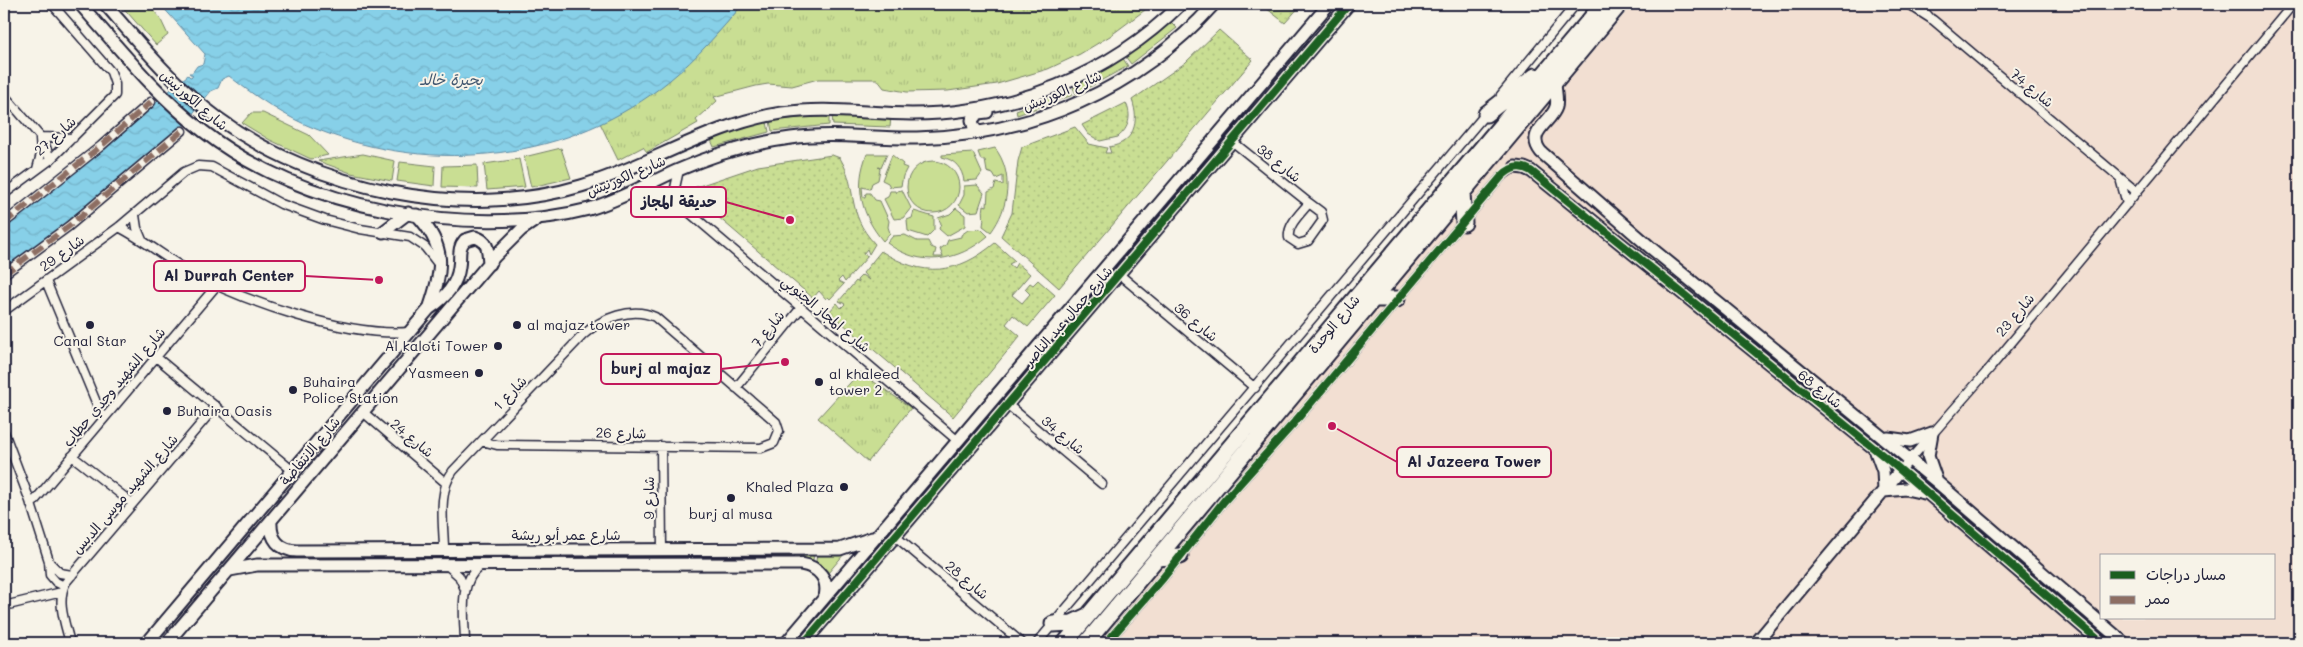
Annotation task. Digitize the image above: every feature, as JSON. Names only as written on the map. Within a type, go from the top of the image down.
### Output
[{"type":"highway","name":"شارع الوحدة","points":[[1064,643],[1482,146],[1554,65],[1603,4]]},
{"type":"highway","name":"شارع الوحدة","points":[[1086,643],[1620,4]]},
{"type":"highway","points":[[1486,114],[1530,79],[1554,65]]},
{"type":"highway","points":[[1462,193],[1464,223]]},
{"type":"highway","points":[[1374,299],[1397,299]]},
{"type":"highway","points":[[1158,558],[1180,556]]},
{"type":"highway","points":[[1053,624],[1072,623],[1088,615]]},
{"type":"street","name":"شارع 27","points":[[4,194],[50,160],[112,99],[116,90],[111,72],[52,4]]},
{"type":"street","name":"شارع الكورنيش","points":[[80,4],[155,88],[206,134],[245,158],[307,188],[351,202],[413,214],[489,220],[541,217],[591,208],[646,186],[679,170],[737,150],[792,138],[848,135],[913,138],[980,133],[1038,120],[1076,105],[1113,86],[1162,54],[1214,4]]},
{"type":"street","name":"شارع الكورنيش","points":[[105,4],[172,79],[218,118],[266,148],[336,178],[373,188],[432,198],[495,200],[538,197],[579,187],[619,173],[725,127],[778,114],[833,109],[898,114],[934,113],[978,109],[1013,101],[1057,86],[1101,65],[1146,34],[1180,4]]},
{"type":"street","name":"شارع جمال عبد الناصر","points":[[786,643],[1329,4]]},
{"type":"street","name":"شارع جمال عبد الناصر","points":[[804,643],[1120,275],[1349,4]]},
{"type":"street","name":"شارع 74","points":[[1908,4],[1932,20],[2116,175],[2135,194]]},
{"type":"street","name":"شارع 74","points":[[1918,4],[1932,20]]},
{"type":"street","name":"شارع 23","points":[[1756,643],[1932,433],[1991,367],[2293,4]]},
{"type":"street","points":[[1037,643],[1486,114],[1574,5]]},
{"type":"street","name":"شارع 68","points":[[1555,82],[1556,105],[1539,129],[1536,144],[1541,152],[1651,248],[1910,459],[2124,643]]},
{"type":"street","points":[[4,94],[40,137],[48,150],[50,160]]},
{"type":"street","points":[[980,133],[972,124],[975,115],[1005,108],[1013,101]]},
{"type":"street","points":[[4,223],[101,146],[151,102]]},
{"type":"street","points":[[4,274],[69,226],[182,131]]},
{"type":"street","points":[[40,137],[73,138]]},
{"type":"street","points":[[36,170],[41,154],[40,137]]},
{"type":"street","name":"شارع 38","points":[[1233,142],[1321,212],[1323,220],[1308,241],[1298,244],[1289,238],[1288,232],[1309,203]]},
{"type":"street","points":[[143,242],[137,228],[135,215],[184,172],[206,165],[219,170],[260,194],[303,212],[355,228],[404,235],[425,246],[439,265]]},
{"type":"street","points":[[1106,643],[1224,501],[1293,424],[1502,176],[1515,167]]},
{"type":"street","name":"شارع 68","points":[[1515,167],[1531,171],[1662,276],[1874,448],[2102,643]]},
{"type":"street","points":[[679,170],[675,188],[679,205]]},
{"type":"street","points":[[2127,204],[2123,181],[2146,181]]},
{"type":"street","name":"شارع المجاز الجنوبي","points":[[646,186],[666,193],[800,309],[958,441]]},
{"type":"street","points":[[1580,211],[1572,200],[1573,193],[1578,191],[1595,198]]},
{"type":"street","points":[[383,232],[413,214]]},
{"type":"street","name":"شارع الانتفاضة","points":[[147,643],[429,309],[436,287],[439,265],[436,238],[413,214]]},
{"type":"street","name":"شارع 29","points":[[4,311],[135,215]]},
{"type":"street","name":"شارع الانتفاضة","points":[[171,641],[507,243],[541,217]]},
{"type":"street","points":[[119,227],[183,268],[217,285],[285,310],[336,326],[380,333],[409,332]]},
{"type":"street","points":[[429,309],[442,300],[455,282],[459,268],[460,249],[465,240],[475,237],[484,242],[488,248],[489,264]]},
{"type":"street","name":"شارع 36","points":[[1120,275],[1255,388]]},
{"type":"street","points":[[1662,276],[1672,277],[1682,283],[1760,348],[1770,352],[1779,352]]},
{"type":"street","points":[[46,281],[104,419]]},
{"type":"street","name":"شارع الشهيد وجدي حطاب","points":[[31,505],[217,285]]},
{"type":"street","points":[[1068,335],[1065,327],[1082,303],[1082,295]]},
{"type":"street","name":"شارع 7","points":[[736,388],[800,309]]},
{"type":"street","name":"شارع 1","points":[[446,483],[453,472],[482,441],[594,326],[633,312],[649,314],[660,322],[778,427],[777,440],[770,446],[761,448]]},
{"type":"street","points":[[156,357],[293,471]]},
{"type":"street","points":[[1008,405],[1006,398],[1025,374],[1020,368]]},
{"type":"street","name":"شارع 34","points":[[1008,405],[1102,484]]},
{"type":"street","name":"شارع الشهيد موسى الدبس","points":[[63,589],[72,575],[132,503],[216,406]]},
{"type":"street","name":"شارع 24","points":[[363,412],[446,483]]},
{"type":"street","points":[[4,432],[31,505],[49,561],[49,570],[53,579],[63,589]]},
{"type":"street","points":[[1883,438],[1910,442],[1932,433]]},
{"type":"street","points":[[1932,433],[1928,456],[1937,482]]},
{"type":"street","name":"شارع 26","points":[[482,441],[497,445],[761,448]]},
{"type":"street","name":"شارع 9","points":[[661,446],[662,550]]},
{"type":"street","points":[[1874,448],[1883,471],[1884,491],[1906,488],[1926,494]]},
{"type":"street","points":[[72,456],[132,503]]},
{"type":"street","points":[[444,550],[446,483]]},
{"type":"street","name":"شارع عمر أبو ريشة","points":[[271,521],[271,529],[276,542],[291,550],[840,549],[863,543],[878,534]]},
{"type":"street","name":"شارع 28","points":[[895,536],[1022,643]]},
{"type":"street","points":[[362,566],[364,558],[401,556],[412,550]]},
{"type":"street","points":[[682,565],[693,559],[728,560],[732,556],[733,550]]},
{"type":"street","name":"شارع الشهيد موسى الدبس","points":[[49,561],[56,571],[72,575]]},
{"type":"street","points":[[230,570],[257,565],[807,565],[817,570],[824,579],[825,597]]},
{"type":"street","points":[[448,566],[459,576],[465,589]]},
{"type":"street","points":[[465,643],[465,589],[470,576],[480,566]]},
{"type":"street","points":[[4,606],[63,589]]},
{"type":"street","points":[[63,589],[61,604],[70,643]]},
{"type":"shaded area","points":[[1633,4],[2299,4],[2299,643],[1094,643]]},
{"type":"green space","points":[[120,4],[148,4],[160,18],[168,35],[156,45]]},
{"type":"green space","points":[[743,4],[1153,4],[1110,36],[1080,54],[1048,69],[997,84],[948,91],[907,92],[884,88],[877,79],[818,79],[792,86],[768,84],[756,86],[714,97],[717,101],[696,120],[698,123],[647,152],[643,147],[618,160],[600,123],[621,112],[660,86],[695,56]]},
{"type":"green space","points":[[1261,4],[1302,4],[1285,23]]},
{"type":"green space","points":[[1170,21],[1177,28],[1131,64],[1125,56]]},
{"type":"green space","points":[[1219,30],[1253,60],[1059,288],[1001,236],[1012,213],[1018,161],[1022,147],[1075,127],[1089,144],[1107,148],[1105,153],[1111,153],[1109,147],[1124,141],[1133,130],[1135,116],[1132,100],[1185,63]]},
{"type":"green space","points":[[1122,57],[1128,66],[1076,94],[1073,88]]},
{"type":"green space","points":[[1070,90],[1073,95],[1017,115],[1016,110]]},
{"type":"green space","points":[[1126,103],[1129,113],[1128,122],[1125,130],[1118,137],[1100,141],[1088,134],[1082,125]]},
{"type":"green space","points":[[251,113],[263,113],[309,135],[328,155],[311,159],[270,140],[242,123]]},
{"type":"green space","points":[[829,115],[829,125],[772,131],[770,121]]},
{"type":"green space","points":[[832,115],[891,117],[890,127],[833,125]]},
{"type":"green space","points":[[767,122],[769,132],[714,147],[711,140],[733,131]]},
{"type":"green space","points":[[561,148],[571,178],[531,187],[524,157]]},
{"type":"green space","points":[[995,148],[1005,168],[1007,190],[1002,212],[991,232],[983,226],[984,205],[987,206],[988,192],[994,189],[996,183],[1003,185],[1003,176],[996,179],[993,174],[987,172],[985,160],[981,160],[978,152]]},
{"type":"green space","points":[[973,153],[982,173],[977,180],[964,181],[962,172],[957,165],[951,160],[942,157],[942,155]]},
{"type":"green space","points":[[363,154],[395,161],[392,181],[351,173],[318,161]]},
{"type":"green space","points":[[867,154],[887,154],[881,168],[878,167],[880,169],[878,180],[872,183],[870,189],[862,187],[863,197],[865,197],[866,193],[870,193],[875,200],[880,201],[889,221],[890,233],[883,241],[869,221],[862,200],[861,177]]},
{"type":"green space","points":[[832,155],[840,158],[846,170],[860,222],[875,244],[869,254],[867,249],[863,254],[868,256],[845,282],[842,277],[838,281],[844,284],[830,299],[828,297],[826,299],[819,291],[813,298],[690,193],[693,188],[758,166]]},
{"type":"green space","points":[[892,155],[903,164],[902,166],[907,168],[901,186],[890,187],[888,183],[882,180]]},
{"type":"green space","points":[[519,159],[525,187],[487,190],[484,164]]},
{"type":"green space","points":[[928,161],[938,161],[952,168],[959,182],[959,192],[952,206],[938,213],[928,213],[918,209],[911,202],[907,192],[907,182],[911,172],[918,165]]},
{"type":"green space","points":[[400,162],[435,166],[434,186],[397,181]]},
{"type":"green space","points":[[477,165],[478,188],[442,187],[443,166]]},
{"type":"green space","points":[[977,185],[984,193],[978,211],[968,212],[959,205],[964,195],[964,186]]},
{"type":"green space","points":[[902,190],[911,208],[903,218],[894,219],[884,199],[888,197],[890,191],[895,191],[896,193]]},
{"type":"green space","points":[[956,208],[965,215],[965,226],[947,236],[939,229],[941,223],[938,218],[950,214]]},
{"type":"green space","points":[[914,211],[934,217],[934,230],[927,237],[908,231],[907,220],[912,218]]},
{"type":"green space","points":[[981,229],[988,236],[976,245],[964,252],[939,259],[912,256],[887,243],[893,236],[905,235],[917,241],[928,241],[931,247],[936,249],[934,257],[943,257],[940,249],[946,245],[948,240],[961,237],[968,230]]},
{"type":"green space","points":[[995,243],[1015,261],[1009,264],[1014,268],[1017,263],[1030,274],[1012,295],[1022,303],[1030,294],[1025,289],[1030,283],[1033,285],[1038,280],[1055,295],[1028,327],[1013,315],[1006,324],[1020,336],[953,417],[829,312],[837,303],[841,308],[845,304],[839,301],[856,281],[859,283],[857,280],[862,275],[869,280],[863,273],[881,251],[911,266],[940,269],[967,262]]},
{"type":"green space","points":[[860,372],[911,408],[868,462],[818,418]]},
{"type":"green space","points":[[814,553],[813,560],[743,559],[743,554]]},
{"type":"green space","points":[[817,553],[845,553],[828,573],[816,561]]},
{"type":"water","name":"بحيرة خالد","points":[[160,4],[743,4],[690,63],[670,80],[631,107],[590,128],[546,143],[500,153],[454,156],[407,153],[361,144],[293,119],[260,99],[229,76],[222,79],[218,88],[211,91],[182,127],[62,228],[4,271],[4,226],[62,182],[188,75],[190,77],[193,76],[189,73],[192,73],[197,66],[203,64],[205,54]]},
{"type":"marked path","points":[[4,223],[101,146],[151,102]]},
{"type":"marked path","points":[[4,274],[69,226],[182,131]]},
{"type":"cycle path","points":[[804,643],[1349,4]]},
{"type":"cycle path","points":[[1106,643],[1163,578],[1224,501],[1293,424],[1502,176],[1516,167],[1531,171],[1891,462],[2102,643]]},
{"type":"place","name":"حديقة المجاز","points":[[790,220]]},
{"type":"place","name":"Al Durrah Center","points":[[379,280]]},
{"type":"place","name":"Canal Star","points":[[90,325]]},
{"type":"place","name":"al majaz tower","points":[[517,325]]},
{"type":"place","name":"Al kaloti Tower","points":[[498,346]]},
{"type":"place","name":"burj al majaz","points":[[785,362]]},
{"type":"place","name":"Yasmeen","points":[[479,373]]},
{"type":"place","name":"al khaleed tower 2","points":[[819,382]]},
{"type":"place","name":"Buhaira Police Station","points":[[293,390]]},
{"type":"place","name":"Buhaira Oasis","points":[[167,411]]},
{"type":"place","name":"Al Jazeera Tower","points":[[1332,426]]},
{"type":"place","name":"Khaled Plaza","points":[[844,487]]},
{"type":"place","name":"burj al musa","points":[[731,498]]}]
